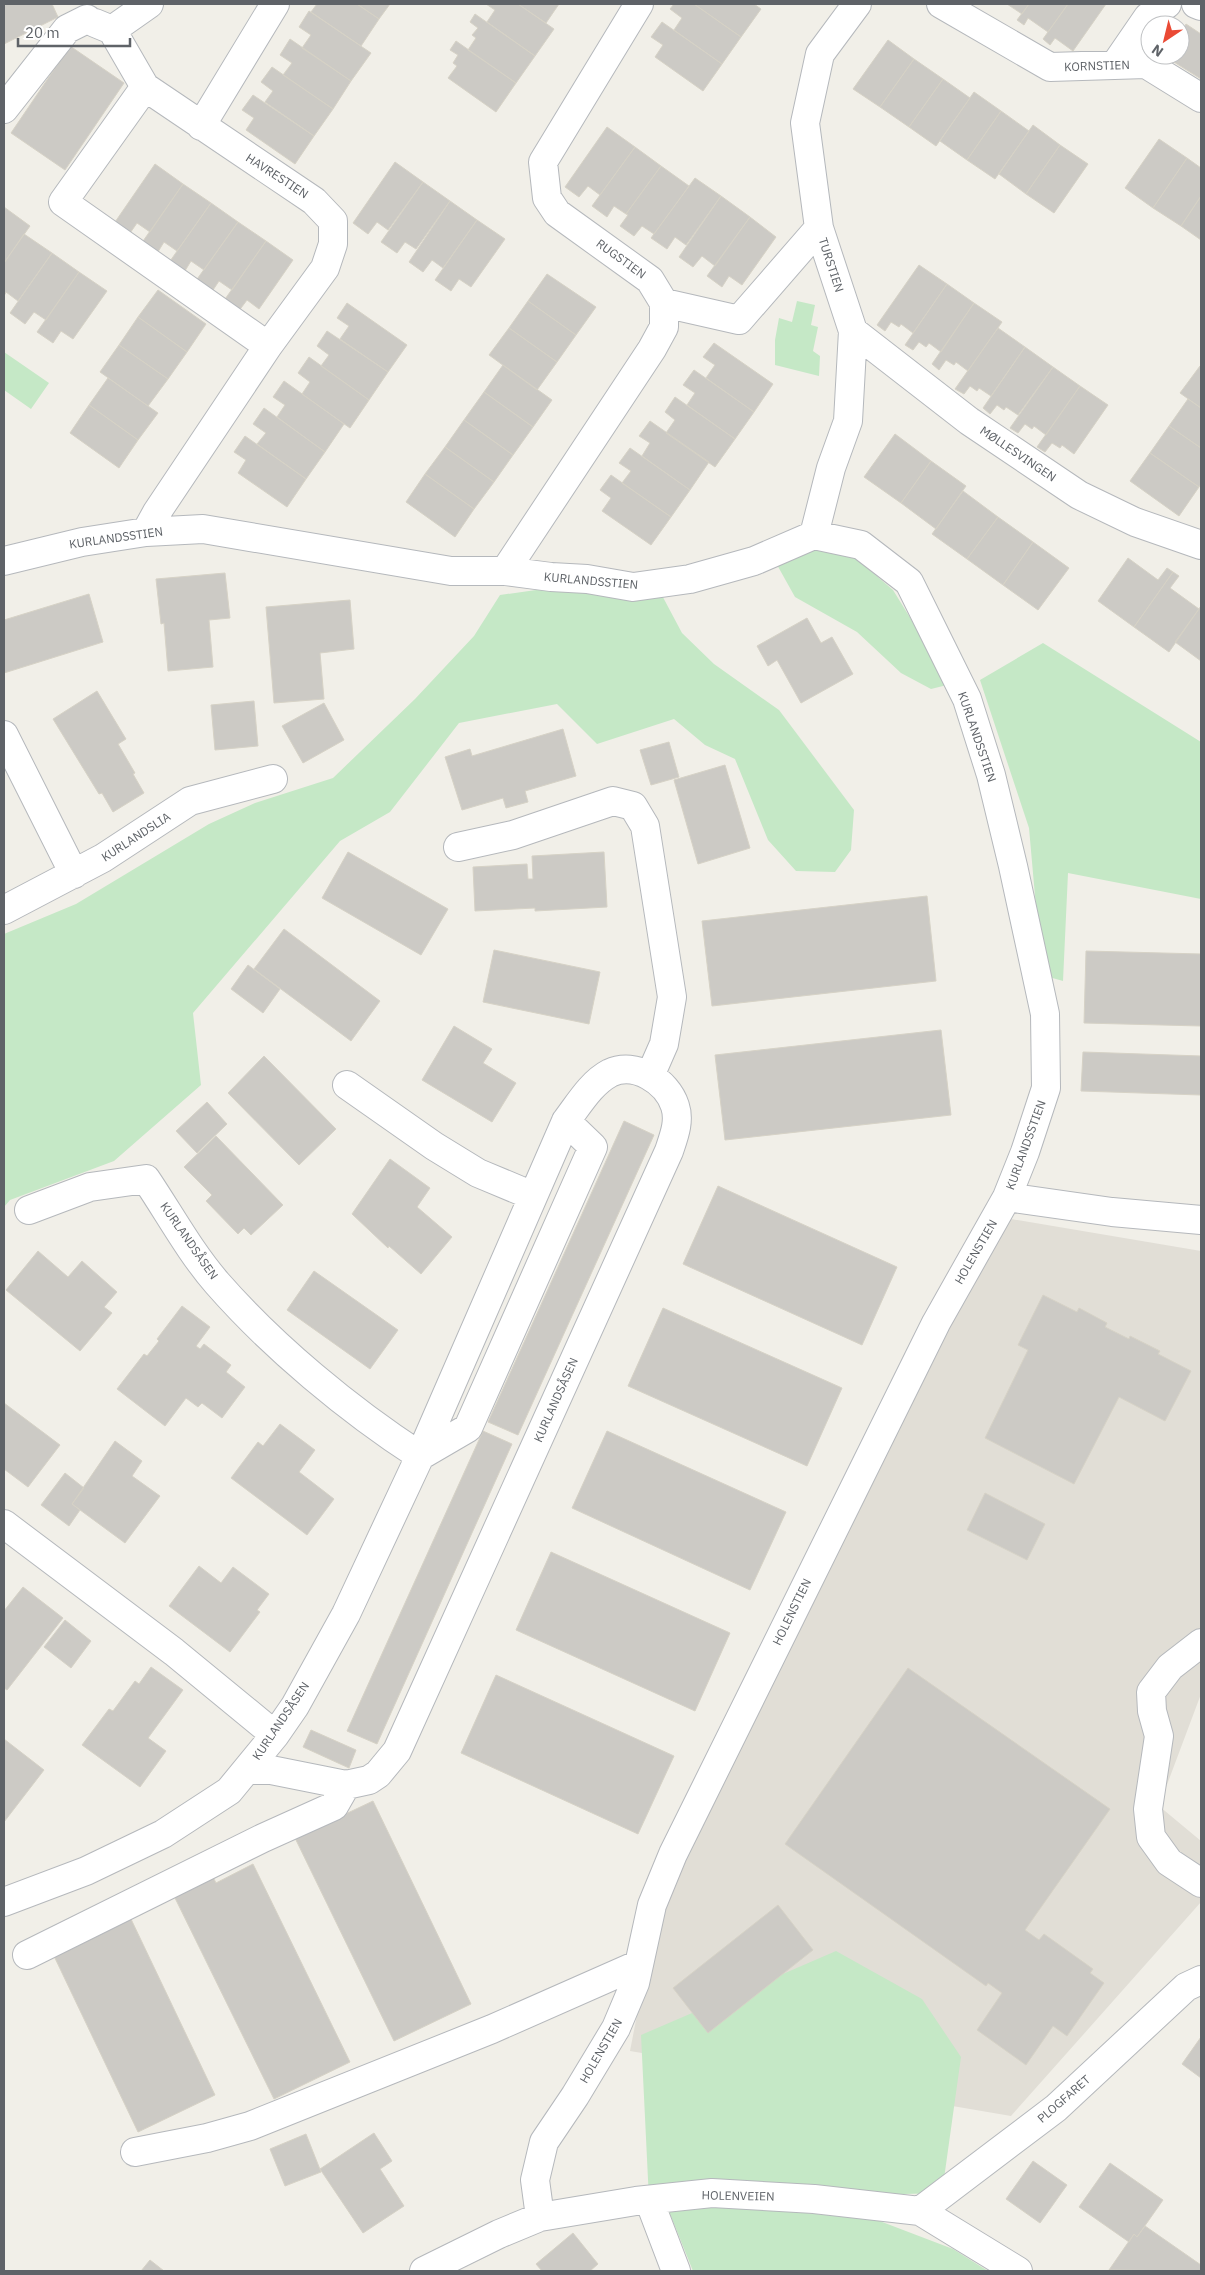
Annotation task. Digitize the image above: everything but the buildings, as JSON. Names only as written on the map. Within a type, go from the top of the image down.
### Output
[{"type":"street","points":[[112,30],[149,4]]},
{"type":"street","points":[[211,133],[275,4]]},
{"type":"street","name":"RUGSTIEN","points":[[639,4],[543,162],[548,198],[557,213],[650,280],[664,303]]},
{"type":"street","name":"TURSTIEN","points":[[814,535],[831,468],[848,421],[853,331],[819,228],[805,123],[820,54],[857,4]]},
{"type":"street","name":"KORNSTIEN","points":[[941,4],[1050,67],[1146,64],[1201,98]]},
{"type":"street","points":[[1115,65],[1148,17],[1166,4]]},
{"type":"street","points":[[1196,4],[1201,6]]},
{"type":"street","points":[[4,109],[82,11],[112,30],[145,87],[62,202],[268,346]]},
{"type":"street","name":"HAVRESTIEN","points":[[145,87],[211,133],[314,200],[333,221],[333,244],[325,268],[268,346],[157,512],[146,532]]},
{"type":"street","points":[[505,572],[652,349],[664,327],[664,303],[739,320],[819,228]]},
{"type":"street","name":"MØLLESVINGEN","points":[[853,331],[969,421],[1079,495],[1135,522],[1201,545]]},
{"type":"street","name":"KURLANDSSTIEN","points":[[4,561],[82,542],[146,532],[204,529],[452,571],[505,572],[551,578],[587,579],[634,587],[690,579],[754,561],[814,535],[861,544],[909,582],[967,699],[991,775],[1045,1014],[1046,1088],[1008,1197]]},
{"type":"street","points":[[4,736],[74,874]]},
{"type":"street","name":"KURLANDSLIA","points":[[4,910],[103,858],[190,801],[273,779]]},
{"type":"street","points":[[458,847],[513,835],[613,801],[634,806],[645,826],[672,997],[664,1044],[650,1076]]},
{"type":"street","name":"KURLANDSÅSEN","points":[[4,1902],[86,1871],[163,1834],[229,1791],[275,1735],[295,1706],[346,1614],[420,1456],[566,1121],[588,1091],[611,1073],[632,1069],[650,1076],[668,1091],[675,1106],[677,1126],[670,1150],[397,1751],[378,1774],[369,1780],[346,1785],[271,1770],[247,1770]]},
{"type":"street","points":[[347,1085],[434,1146],[478,1173],[533,1196]]},
{"type":"street","points":[[420,1456],[468,1428],[593,1147],[566,1121]]},
{"type":"street","name":"KURLANDSÅSEN","points":[[29,1210],[90,1187],[146,1179],[216,1282],[264,1331],[315,1377],[388,1435],[420,1456]]},
{"type":"street","points":[[1008,1197],[1112,1212],[1201,1220]]},
{"type":"street","name":"HOLENSTIEN","points":[[540,2217],[535,2180],[544,2142],[575,2096],[616,2028],[634,1983],[652,1904],[673,1854],[936,1323],[1008,1197]]},
{"type":"street","points":[[4,1524],[174,1652],[275,1735]]},
{"type":"street","points":[[1201,1643],[1170,1667],[1150,1692],[1152,1711],[1159,1736],[1148,1809],[1151,1838],[1169,1862],[1201,1883]]},
{"type":"street","points":[[26,1955],[263,1838],[334,1806],[346,1785]]},
{"type":"street","points":[[135,2152],[207,2138],[250,2126],[474,2036],[637,1965]]},
{"type":"street","name":"PLOGFARET","points":[[920,2211],[1056,2108],[1186,1987],[1201,1980]]},
{"type":"street","name":"HOLENVEIEN","points":[[424,2271],[499,2234],[540,2217],[649,2200],[712,2193],[814,2199],[920,2211],[1018,2271]]},
{"type":"street","points":[[649,2200],[676,2271]]},
{"type":"shaded area","points":[[1005,1218],[1201,1251],[1201,1694],[1159,1806],[1201,1841],[1201,1902],[1011,2116],[630,2051],[658,1907]]},
{"type":"green space","points":[[797,301],[815,305],[811,325],[818,327],[813,351],[820,356],[819,376],[775,365],[775,340],[779,318],[792,322]]},
{"type":"green space","points":[[4,352],[49,383],[31,409],[4,390]]},
{"type":"green space","points":[[784,545],[844,548],[893,590],[951,684],[931,689],[901,673],[857,632],[795,597],[776,563]]},
{"type":"green space","points":[[657,586],[682,633],[714,664],[779,710],[854,810],[851,850],[835,872],[796,871],[768,840],[735,759],[705,745],[674,719],[597,744],[557,704],[459,723],[390,812],[340,841],[193,1013],[201,1085],[114,1161],[10,1200],[4,1207],[4,934],[76,904],[209,824],[255,803],[333,778],[415,699],[474,636],[500,595],[536,590],[614,592]]},
{"type":"green space","points":[[1043,643],[1201,742],[1201,899],[1068,873],[1063,981],[1042,975],[1029,828],[980,680]]},
{"type":"green space","points":[[836,1951],[922,1999],[961,2057],[942,2193],[675,2200],[877,2220],[953,2249],[988,2271],[693,2271],[668,2209],[649,2200],[641,2035]]}]
